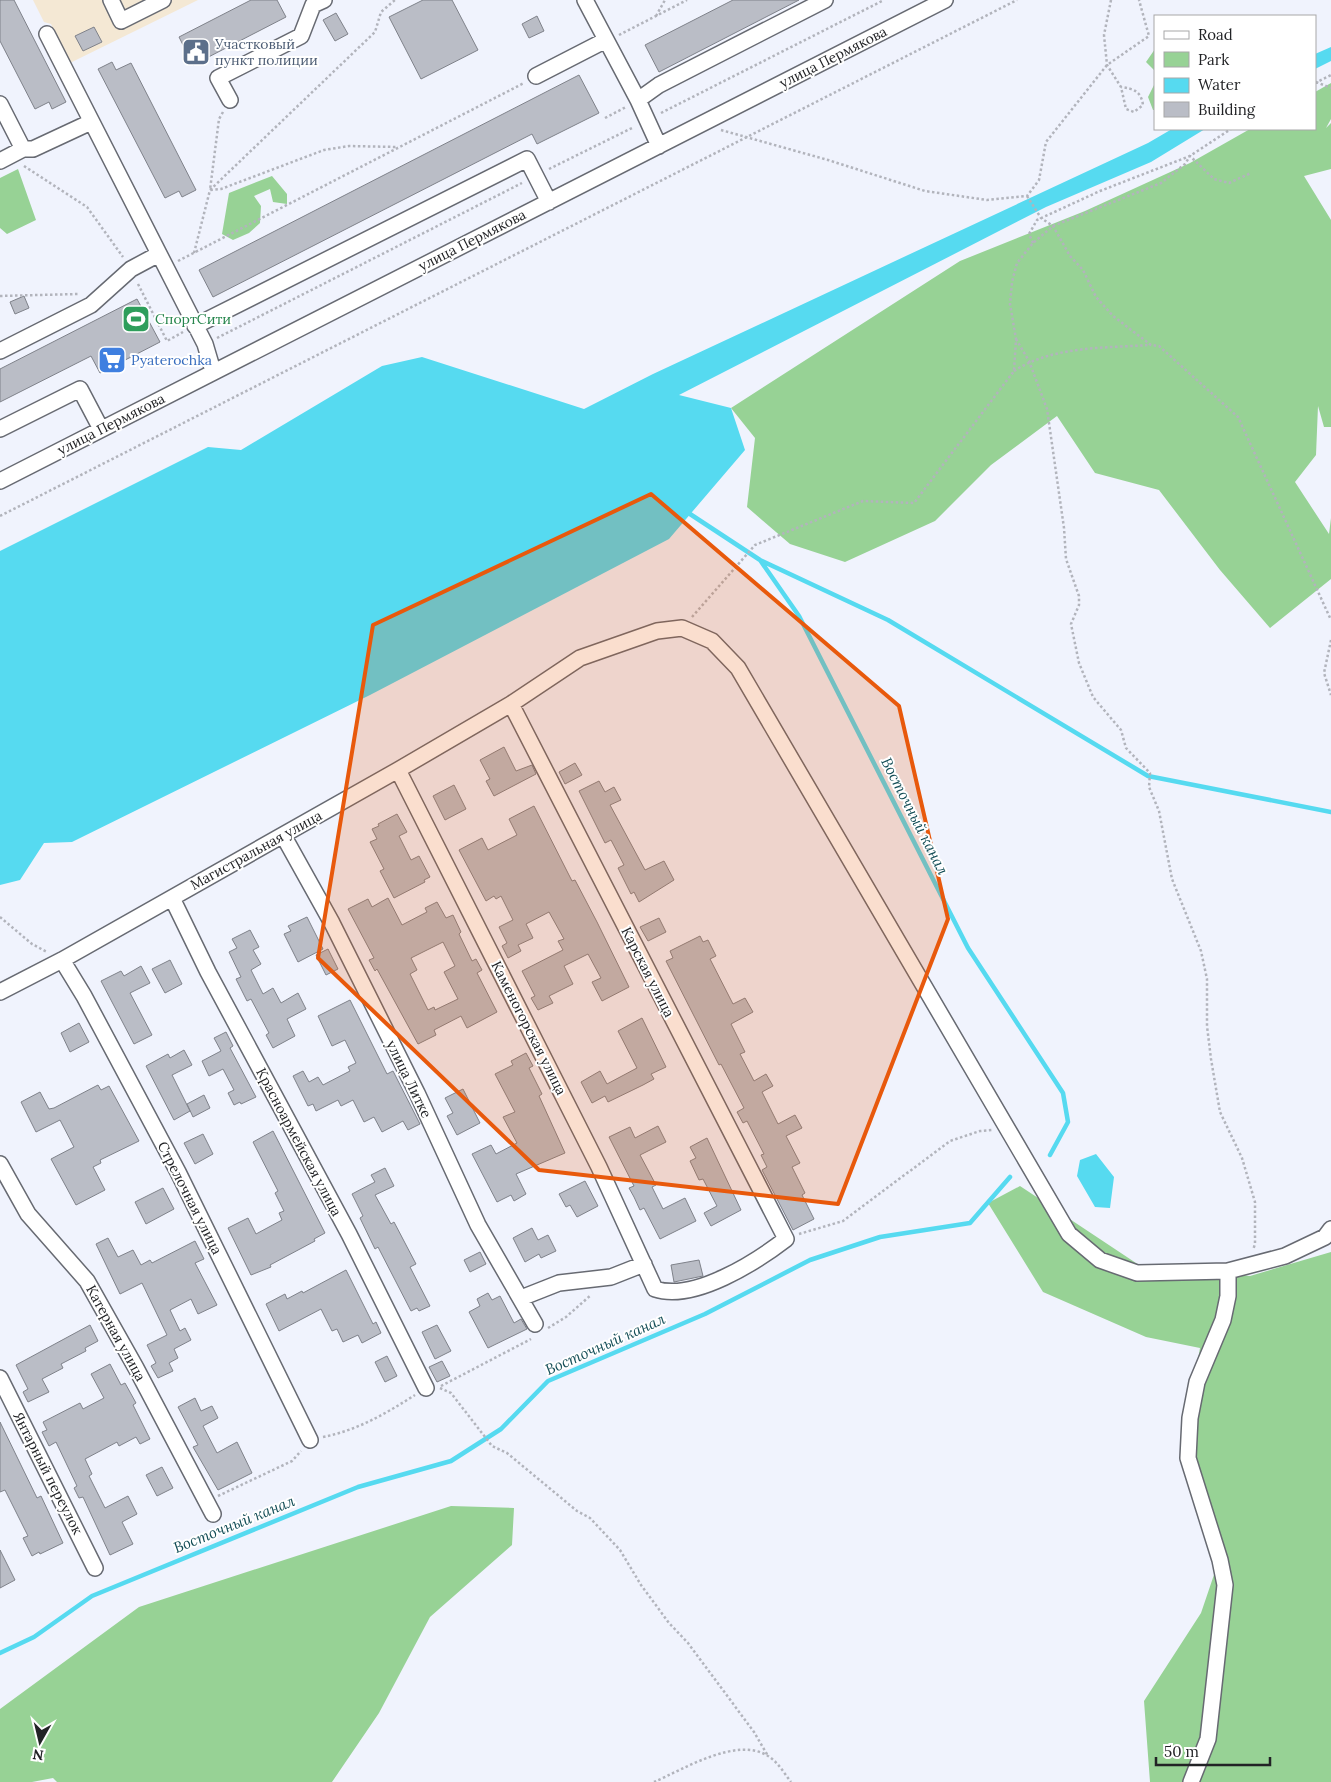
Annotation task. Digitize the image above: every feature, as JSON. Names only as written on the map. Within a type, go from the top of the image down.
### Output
[{"type":"street","points":[[111,0],[121,21],[163,0]]},
{"type":"street","points":[[230,100],[218,78],[301,36],[313,6],[324,0]]},
{"type":"street","points":[[585,0],[638,100],[659,146]]},
{"type":"street","points":[[638,100],[659,85],[825,0]]},
{"type":"street","name":"улица Пермякова","points":[[0,481],[945,0]]},
{"type":"street","points":[[47,34],[204,344],[213,371]]},
{"type":"street","points":[[536,76],[606,40]]},
{"type":"street","points":[[0,104],[22,149]]},
{"type":"street","points":[[4,159],[22,149],[33,149],[92,122]]},
{"type":"street","points":[[195,326],[527,159],[549,202]]},
{"type":"street","points":[[0,351],[91,305],[131,269],[162,261]]},
{"type":"street","points":[[0,429],[80,389],[101,429]]},
{"type":"street","points":[[682,628],[712,641],[738,668],[1069,1234],[1100,1260],[1137,1273],[1228,1271],[1285,1256],[1324,1237],[1331,1229]]},
{"type":"street","name":"Магистральная улица","points":[[0,992],[62,960],[398,770],[510,704],[580,658],[657,631],[682,628]]},
{"type":"street","name":"Карская улица","points":[[510,704],[786,1239]]},
{"type":"street","name":"Каменогорская улица","points":[[398,770],[594,1158],[656,1289],[665,1292],[682,1291],[705,1285],[764,1255],[786,1239]]},
{"type":"street","name":"улица Литке","points":[[283,835],[346,950],[417,1093],[478,1225],[535,1324]]},
{"type":"street","name":"Красноармейская улица","points":[[172,898],[208,972],[432,1388]]},
{"type":"street","name":"Стрелочная улица","points":[[62,960],[84,996],[178,1172],[310,1440]]},
{"type":"street","name":"Катерная улица","points":[[0,1164],[28,1214],[87,1281],[136,1368],[213,1514]]},
{"type":"street","points":[[521,1298],[559,1283],[611,1277],[644,1264]]},
{"type":"street","points":[[1190,1782],[1208,1738],[1215,1690],[1225,1585],[1220,1560],[1188,1458],[1190,1418],[1198,1382],[1223,1320],[1228,1296],[1228,1271]]},
{"type":"street","name":"Янтарный переулок","points":[[0,1378],[95,1568]]},
{"type":"path","points":[[210,190],[375,32],[382,12],[395,0]]},
{"type":"path","points":[[655,17],[665,0]]},
{"type":"path","points":[[606,40],[687,0]]},
{"type":"path","points":[[0,516],[1017,0]]},
{"type":"path","points":[[1111,0],[1104,35],[1108,65],[1122,87],[1126,109],[1134,112],[1143,105],[1141,96],[1134,89],[1122,87]]},
{"type":"path","points":[[700,124],[828,160],[925,191],[987,200],[1027,196],[1039,180],[1046,142],[1108,65],[1149,36],[1139,0]]},
{"type":"path","points":[[1316,82],[1331,74]]},
{"type":"path","points":[[162,261],[194,253],[536,76]]},
{"type":"path","points":[[1316,82],[1331,88]]},
{"type":"path","points":[[194,253],[210,190],[219,119],[230,100]]},
{"type":"path","points":[[605,118],[638,100]]},
{"type":"path","points":[[1032,243],[1029,234],[1031,227],[1041,218],[1100,191],[1190,156],[1229,130]]},
{"type":"path","points":[[210,190],[221,189],[324,150],[349,146],[399,147]]},
{"type":"path","points":[[1190,156],[1214,179],[1229,183],[1251,174]]},
{"type":"path","points":[[1014,371],[1016,339],[1010,304],[1012,282],[1018,263],[1032,243],[1053,226],[1161,184],[1185,164],[1190,156]]},
{"type":"path","points":[[4,159],[87,207],[131,269],[167,341],[195,326]]},
{"type":"path","points":[[1027,196],[1041,218],[1053,226],[1070,256],[1083,270],[1096,297],[1113,316],[1150,345]]},
{"type":"path","points":[[0,296],[105,293]]},
{"type":"path","points":[[1016,339],[1029,361],[1047,409],[1064,528],[1066,559],[1079,596],[1079,605],[1071,624],[1079,663],[1093,697],[1120,730],[1126,748],[1150,773],[1149,787],[1159,811],[1172,879],[1201,951],[1207,979],[1207,1026],[1220,1112],[1242,1158],[1255,1202],[1255,1244],[1246,1266]]},
{"type":"path","points":[[682,628],[755,545],[863,501],[914,503],[1014,371],[1029,361],[1084,349],[1150,345],[1159,346],[1238,417],[1331,620]]},
{"type":"path","points":[[1331,640],[1324,673],[1331,695]]},
{"type":"path","points":[[0,917],[32,944],[62,960]]},
{"type":"path","points":[[786,1239],[815,1228],[831,1226],[843,1221],[950,1141],[980,1131],[1008,1129]]},
{"type":"path","points":[[432,1388],[451,1393],[492,1446],[506,1453],[577,1510],[590,1518],[620,1550],[641,1585],[669,1623],[688,1643],[754,1732],[768,1756]]},
{"type":"path","points":[[654,1782],[724,1751],[752,1749],[768,1756],[779,1765],[791,1782]]},
{"type":"highlighted area","points":[[651,494],[899,706],[948,919],[838,1204],[539,1170],[318,958],[373,625]]},
{"type":"shaded area","points":[[33,0],[198,0],[70,63],[51,24],[44,22]]},
{"type":"green space","points":[[1154,50],[1154,70],[1146,62]]},
{"type":"green space","points":[[1331,83],[1331,119],[1326,128],[1331,123],[1331,169],[1304,176],[1331,220],[1331,427],[1324,427],[1318,406],[1316,455],[1295,482],[1329,534],[1331,518],[1331,579],[1270,628],[1220,570],[1159,490],[1095,473],[1057,416],[991,465],[935,521],[845,562],[790,544],[747,507],[755,438],[731,408],[960,261],[1085,211],[1190,163],[1248,130],[1316,130],[1316,91]]},
{"type":"green space","points":[[1154,85],[1154,110],[1153,110],[1148,97]]},
{"type":"green space","points":[[18,169],[36,220],[7,234],[0,228],[0,178]]},
{"type":"green space","points":[[272,176],[287,194],[287,204],[273,202],[270,189],[254,196],[261,206],[260,223],[249,233],[233,240],[222,234],[229,193]]},
{"type":"green space","points":[[1020,1186],[1139,1265],[1250,1276],[1331,1252],[1331,1782],[1150,1782],[1144,1701],[1201,1613],[1219,1560],[1181,1455],[1200,1348],[1146,1337],[1043,1292],[988,1203]]},
{"type":"green space","points":[[451,1506],[514,1508],[512,1545],[430,1617],[379,1713],[332,1782],[57,1782],[53,1778],[32,1782],[0,1782],[0,1709],[139,1607]]},
{"type":"water","points":[[1331,47],[1331,61],[1316,68],[1316,54]]},
{"type":"water","points":[[1170,130],[1203,130],[1151,162],[1046,207],[679,395],[731,408],[745,450],[669,539],[370,695],[72,842],[44,843],[20,880],[0,885],[0,551],[208,447],[241,450],[382,366],[422,357],[584,409],[653,374],[1148,143]]},
{"type":"water","points":[[1096,1154],[1114,1177],[1110,1208],[1095,1207],[1077,1176],[1080,1160]]},
{"type":"building","points":[[0,0],[14,0],[66,102],[52,109],[49,102],[35,109],[0,41]]},
{"type":"building","points":[[251,0],[277,0],[286,17],[193,65],[179,37]]},
{"type":"building","points":[[423,0],[452,0],[478,50],[421,79],[389,17]]},
{"type":"building","points":[[733,0],[799,0],[659,72],[645,45]]},
{"type":"building","points":[[336,13],[348,34],[335,41],[323,20]]},
{"type":"building","points":[[537,16],[544,31],[529,38],[522,24]]},
{"type":"building","points":[[94,27],[102,42],[83,51],[75,36]]},
{"type":"building","points":[[112,62],[116,70],[131,63],[196,190],[182,197],[179,191],[165,198],[98,69]]},
{"type":"building","points":[[579,75],[599,113],[537,144],[532,134],[213,297],[199,270]]},
{"type":"building","points":[[24,296],[29,308],[15,314],[10,302]]},
{"type":"building","points":[[137,299],[160,342],[100,373],[91,356],[0,402],[0,369]]},
{"type":"building","points":[[504,747],[516,771],[532,765],[536,774],[494,796],[486,781],[490,779],[480,760]]},
{"type":"building","points":[[575,763],[582,775],[565,784],[559,772]]},
{"type":"building","points":[[599,781],[605,792],[614,787],[621,800],[610,805],[645,870],[664,861],[674,880],[639,902],[634,892],[631,894],[618,868],[624,865],[611,840],[605,843],[579,791]]},
{"type":"building","points":[[454,785],[466,809],[445,820],[433,796]]},
{"type":"building","points":[[534,806],[572,881],[575,880],[629,987],[602,1001],[592,982],[601,978],[588,954],[564,966],[573,984],[549,996],[553,1003],[538,1010],[531,998],[535,996],[522,971],[563,950],[558,941],[564,939],[549,912],[526,924],[533,938],[518,945],[521,951],[508,958],[502,946],[507,943],[499,927],[513,920],[501,896],[496,899],[494,896],[486,901],[459,850],[482,838],[488,850],[517,835],[509,819]]},
{"type":"building","points":[[397,814],[407,832],[399,836],[411,860],[419,856],[430,877],[424,880],[425,882],[394,898],[380,871],[384,869],[370,842],[377,839],[372,829]]},
{"type":"building","points":[[388,898],[402,925],[427,912],[425,908],[437,902],[446,918],[453,915],[461,932],[459,934],[472,961],[476,959],[482,970],[477,973],[497,1012],[467,1028],[461,1016],[434,1030],[436,1035],[418,1044],[377,969],[375,971],[369,960],[374,958],[348,909],[368,899],[372,907]],"holes":[[[443,942],[455,966],[444,972],[458,999],[435,1010],[434,1007],[428,1010],[410,974],[417,970],[411,958]]]},
{"type":"building","points":[[307,917],[323,949],[298,962],[284,934],[291,931],[288,926]]},
{"type":"building","points":[[659,918],[666,932],[648,941],[640,927]]},
{"type":"building","points":[[250,930],[259,947],[253,950],[261,964],[251,970],[263,994],[273,988],[281,1003],[298,993],[306,1009],[287,1019],[295,1036],[273,1048],[266,1035],[269,1033],[251,999],[247,1001],[236,979],[241,977],[229,952],[237,948],[232,939]]},
{"type":"building","points":[[700,936],[703,942],[708,940],[716,956],[710,959],[733,1004],[745,998],[753,1012],[731,1024],[745,1052],[740,1054],[754,1081],[766,1074],[773,1086],[762,1092],[778,1124],[795,1115],[802,1128],[786,1136],[800,1163],[792,1167],[805,1193],[802,1195],[814,1219],[793,1230],[762,1170],[767,1167],[761,1155],[764,1154],[747,1121],[743,1123],[737,1112],[744,1108],[721,1064],[719,1065],[666,961],[673,958],[670,951]]},
{"type":"building","points":[[328,949],[338,969],[326,975],[316,955]]},
{"type":"building","points":[[170,960],[182,984],[165,993],[152,969]]},
{"type":"building","points":[[141,966],[150,983],[130,993],[152,1035],[134,1044],[101,981],[121,971],[124,976]]},
{"type":"building","points":[[350,1000],[387,1074],[393,1071],[420,1124],[408,1130],[403,1121],[382,1132],[374,1117],[364,1122],[353,1100],[341,1106],[338,1100],[316,1111],[313,1104],[308,1106],[293,1076],[303,1071],[309,1082],[318,1077],[323,1085],[350,1071],[348,1067],[356,1063],[345,1040],[332,1046],[318,1016]]},
{"type":"building","points":[[642,1018],[666,1067],[651,1074],[654,1079],[643,1085],[608,1102],[605,1096],[592,1103],[581,1082],[600,1071],[607,1084],[637,1068],[618,1031]]},
{"type":"building","points":[[79,1023],[89,1042],[70,1052],[61,1033]]},
{"type":"building","points":[[226,1032],[233,1046],[230,1048],[256,1097],[241,1104],[240,1102],[234,1105],[228,1093],[234,1090],[223,1069],[209,1076],[202,1061],[221,1051],[214,1038]]},
{"type":"building","points":[[184,1050],[192,1065],[172,1075],[190,1111],[174,1120],[146,1066],[168,1054],[170,1058]]},
{"type":"building","points":[[526,1053],[533,1066],[529,1068],[542,1094],[539,1096],[565,1153],[516,1174],[526,1194],[514,1201],[511,1195],[497,1202],[472,1154],[491,1145],[496,1154],[517,1143],[503,1117],[515,1112],[495,1074],[513,1065],[511,1061]]},
{"type":"building","points":[[98,1085],[101,1090],[109,1086],[139,1141],[100,1160],[101,1163],[93,1167],[105,1190],[76,1205],[51,1159],[74,1147],[60,1120],[36,1132],[21,1102],[40,1092],[49,1109],[54,1108]]},
{"type":"building","points":[[463,1089],[480,1123],[457,1135],[447,1116],[453,1113],[445,1098]]},
{"type":"building","points":[[204,1095],[210,1108],[193,1117],[187,1104]]},
{"type":"building","points":[[658,1126],[666,1142],[640,1155],[656,1185],[652,1187],[663,1209],[685,1198],[696,1221],[660,1239],[644,1208],[640,1210],[629,1188],[634,1186],[609,1137],[630,1127],[635,1138]]},
{"type":"building","points":[[273,1131],[325,1233],[314,1239],[315,1241],[270,1265],[271,1267],[251,1275],[228,1228],[248,1218],[256,1234],[282,1220],[279,1213],[284,1211],[275,1193],[278,1191],[253,1142]]},
{"type":"building","points":[[203,1134],[213,1154],[195,1164],[184,1143]]},
{"type":"building","points":[[707,1138],[741,1210],[711,1226],[704,1213],[717,1206],[703,1179],[699,1180],[690,1161],[696,1158],[690,1147]]},
{"type":"building","points":[[385,1168],[394,1186],[375,1195],[391,1224],[394,1222],[416,1264],[410,1267],[430,1306],[419,1311],[417,1308],[411,1311],[378,1247],[375,1249],[360,1218],[363,1216],[352,1194],[375,1182],[371,1175]]},
{"type":"building","points":[[585,1181],[598,1206],[577,1217],[570,1205],[566,1207],[559,1194]]},
{"type":"building","points":[[163,1188],[174,1209],[146,1224],[135,1202]]},
{"type":"building","points":[[532,1228],[538,1240],[548,1235],[556,1251],[541,1258],[539,1254],[525,1262],[513,1238]]},
{"type":"building","points":[[108,1238],[118,1257],[133,1250],[141,1265],[150,1260],[152,1263],[195,1241],[204,1259],[195,1263],[217,1305],[198,1314],[191,1299],[170,1310],[180,1331],[185,1328],[191,1340],[174,1349],[178,1358],[169,1363],[173,1371],[158,1378],[151,1366],[156,1363],[147,1345],[167,1335],[142,1283],[120,1294],[96,1244]]},
{"type":"building","points":[[480,1252],[486,1264],[470,1272],[464,1260]]},
{"type":"building","points":[[699,1260],[703,1276],[674,1282],[671,1265]]},
{"type":"building","points":[[346,1270],[373,1324],[376,1322],[381,1333],[362,1343],[358,1335],[343,1342],[337,1329],[332,1331],[321,1309],[279,1331],[266,1304],[285,1294],[287,1299],[302,1291],[303,1293]]},
{"type":"building","points":[[488,1293],[492,1300],[500,1296],[514,1323],[521,1319],[527,1329],[488,1348],[469,1312],[480,1306],[477,1299]]},
{"type":"building","points":[[90,1325],[98,1341],[85,1348],[86,1351],[61,1364],[63,1368],[42,1379],[49,1392],[28,1402],[23,1392],[28,1389],[16,1365]]},
{"type":"building","points":[[437,1325],[451,1351],[435,1359],[422,1332]]},
{"type":"building","points":[[387,1356],[397,1376],[385,1382],[375,1362]]},
{"type":"building","points":[[442,1361],[450,1376],[437,1382],[429,1367]]},
{"type":"building","points":[[110,1364],[121,1385],[125,1383],[136,1403],[133,1405],[150,1439],[140,1444],[136,1437],[119,1446],[117,1442],[85,1459],[92,1474],[89,1476],[105,1508],[128,1496],[137,1514],[122,1522],[133,1544],[110,1555],[83,1497],[79,1498],[74,1488],[77,1486],[56,1442],[49,1446],[42,1432],[47,1430],[43,1422],[80,1403],[83,1409],[104,1398],[91,1374]]},
{"type":"building","points":[[195,1398],[201,1411],[212,1406],[218,1418],[203,1426],[217,1453],[237,1442],[252,1473],[218,1490],[193,1447],[198,1445],[178,1407]]},
{"type":"building","points":[[0,1422],[37,1498],[41,1496],[63,1543],[40,1554],[39,1552],[32,1556],[23,1538],[28,1536],[5,1490],[0,1492]]},
{"type":"building","points":[[162,1467],[173,1488],[157,1496],[146,1475]]},
{"type":"building","points":[[0,1550],[15,1580],[0,1588]]},
{"type":"waterway","name":"Восточный канал","points":[[690,514],[760,560],[799,616],[968,948],[1063,1093],[1068,1122],[1050,1155]]},
{"type":"waterway","points":[[760,560],[888,620],[1148,776],[1331,812]]},
{"type":"waterway","name":"Восточный канал","points":[[0,1653],[34,1637],[92,1596],[358,1487],[451,1461],[501,1429],[548,1381],[705,1314],[810,1260],[880,1237],[970,1223],[1010,1177]]},
{"type":"place","name":"Участковый пункт полиции","points":[[196,52]]},
{"type":"place","name":"СпортСити","points":[[136,319]]},
{"type":"place","name":"Pyaterochka","points":[[112,360]]}]
